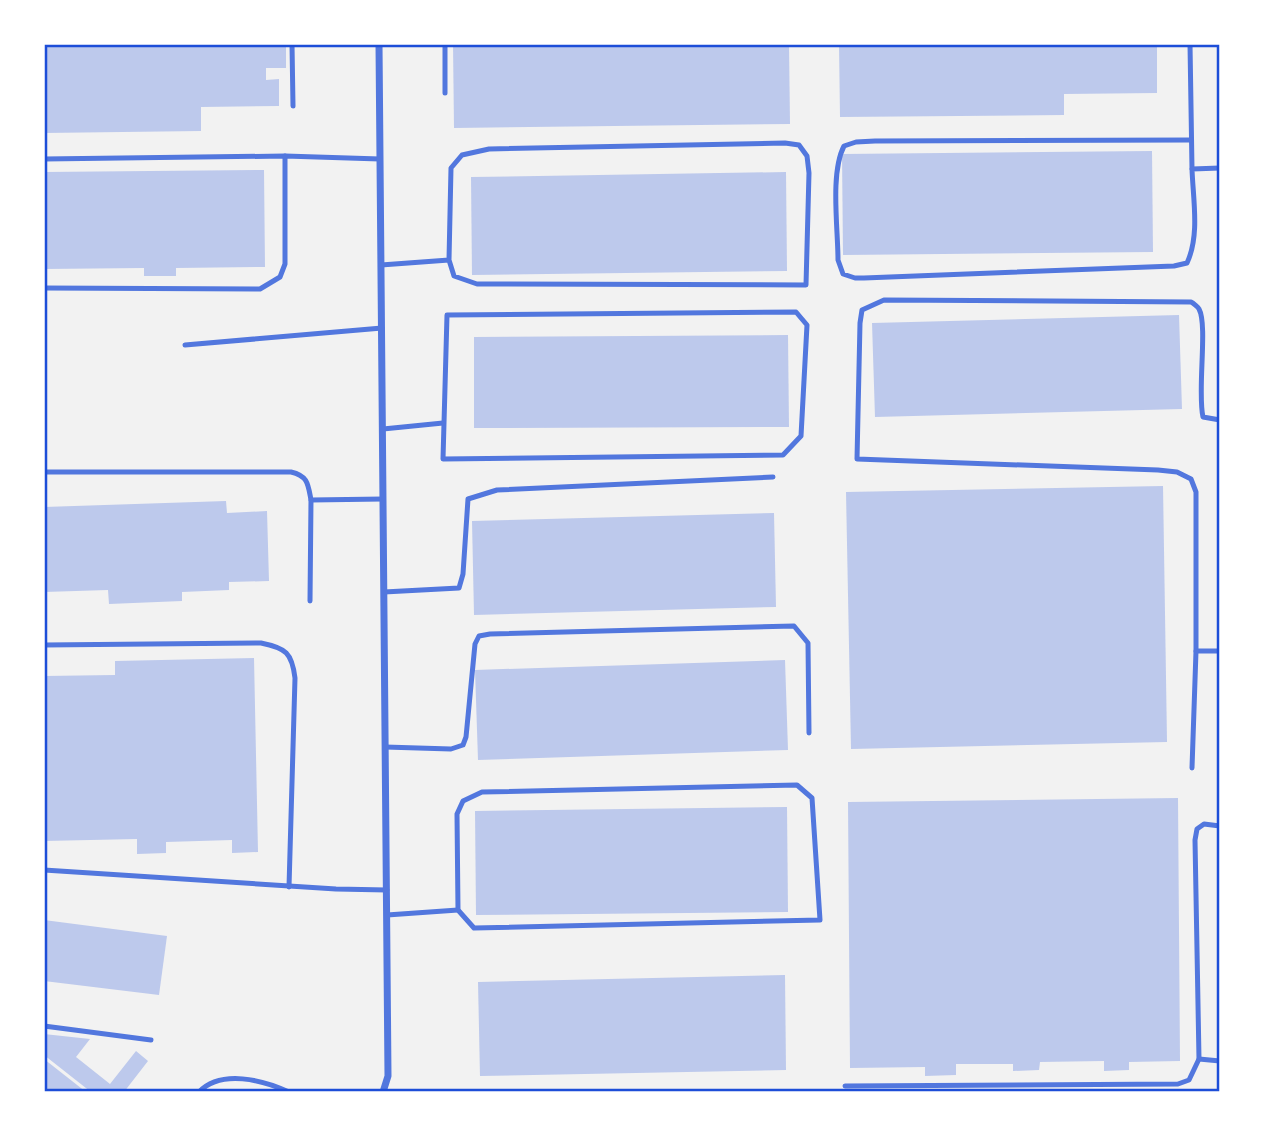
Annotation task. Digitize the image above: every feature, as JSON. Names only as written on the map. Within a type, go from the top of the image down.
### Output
[{"type":"street","points":[[379,44],[388,1076],[383,1092]]},
{"type":"lane","points":[[292,44],[293,106]]},
{"type":"lane","points":[[445,44],[445,93]]},
{"type":"lane","points":[[1190,44],[1194,233],[1193,251],[1187,263],[1174,266],[855,278],[843,274],[838,260],[837,172],[839,156],[844,146],[856,142],[1191,141]]},
{"type":"lane","points":[[785,143],[799,145],[807,156],[809,173],[806,285],[477,284],[454,276],[449,260],[451,168],[462,155],[489,149],[785,143]]},
{"type":"lane","points":[[44,159],[285,156],[380,159]]},
{"type":"lane","points":[[44,288],[260,289],[280,277],[285,264],[285,156]]},
{"type":"lane","points":[[1192,169],[1220,168]]},
{"type":"lane","points":[[381,265],[449,260]]},
{"type":"lane","points":[[1192,768],[1196,651],[1196,492],[1191,479],[1177,472],[1158,470],[857,459],[862,310],[884,300],[1191,302],[1199,308],[1202,319],[1200,385],[1203,417],[1220,420]]},
{"type":"lane","points":[[796,312],[807,325],[801,436],[783,455],[443,459],[443,423],[447,315],[796,312]]},
{"type":"lane","points":[[185,345],[382,328]]},
{"type":"lane","points":[[383,429],[443,423]]},
{"type":"lane","points":[[44,472],[291,472],[302,475],[308,480],[311,500],[310,601]]},
{"type":"lane","points":[[384,592],[459,588],[463,574],[468,499],[497,490],[772,477]]},
{"type":"lane","points":[[311,500],[383,499]]},
{"type":"lane","points":[[385,747],[451,749],[463,745],[475,644],[480,636],[490,634],[794,626],[808,643],[809,733]]},
{"type":"lane","points":[[44,645],[261,643],[286,652],[293,660],[295,678],[289,887]]},
{"type":"lane","points":[[1196,651],[1220,651]]},
{"type":"lane","points":[[797,785],[812,798],[820,920],[474,928],[458,910],[457,814],[463,801],[482,792],[797,785]]},
{"type":"lane","points":[[845,1086],[1178,1084],[1189,1080],[1199,1059],[1195,840],[1197,829],[1204,824],[1220,826]]},
{"type":"lane","points":[[44,870],[387,891]]},
{"type":"lane","points":[[387,915],[458,910]]},
{"type":"lane","points":[[44,1026],[151,1040]]},
{"type":"lane","points":[[1199,1059],[1220,1061]]},
{"type":"lane","points":[[199,1092],[220,1079],[272,1084],[289,1092]]},
{"type":"building","points":[[44,44],[286,44],[286,68],[266,68],[266,80],[279,79],[279,106],[201,107],[201,131],[44,133]]},
{"type":"building","points":[[453,44],[789,44],[790,124],[454,128]]},
{"type":"building","points":[[839,44],[1157,44],[1157,93],[1064,94],[1064,115],[840,117]]},
{"type":"building","points":[[1152,151],[1153,252],[843,255],[842,154]]},
{"type":"building","points":[[264,170],[265,267],[176,268],[176,276],[144,276],[144,268],[44,269],[44,172]]},
{"type":"building","points":[[786,172],[787,271],[472,275],[471,177]]},
{"type":"building","points":[[1179,315],[1182,409],[875,417],[872,323]]},
{"type":"building","points":[[788,335],[789,427],[474,428],[474,337]]},
{"type":"building","points":[[1163,486],[1167,742],[851,749],[846,492]]},
{"type":"building","points":[[226,501],[227,513],[267,511],[269,581],[229,582],[229,590],[182,592],[182,601],[109,604],[108,590],[44,592],[44,507]]},
{"type":"building","points":[[774,513],[776,607],[474,615],[472,521]]},
{"type":"building","points":[[254,658],[258,852],[232,853],[232,840],[166,842],[166,853],[137,854],[137,839],[44,841],[44,676],[115,675],[115,661]]},
{"type":"building","points":[[785,660],[788,750],[478,760],[475,670]]},
{"type":"building","points":[[1178,798],[1180,1061],[1129,1062],[1129,1070],[1104,1071],[1104,1061],[1040,1062],[1039,1070],[1013,1071],[1013,1064],[956,1064],[956,1075],[925,1076],[925,1067],[850,1068],[848,802]]},
{"type":"building","points":[[787,807],[788,912],[476,915],[475,811]]},
{"type":"building","points":[[44,920],[167,936],[159,995],[44,981]]},
{"type":"building","points":[[785,975],[786,1070],[480,1076],[478,982]]},
{"type":"building","points":[[44,1034],[90,1039],[76,1057],[110,1084],[136,1051],[148,1061],[124,1092],[91,1092],[44,1055]]},
{"type":"building","points":[[44,1059],[86,1092],[44,1092]]}]
